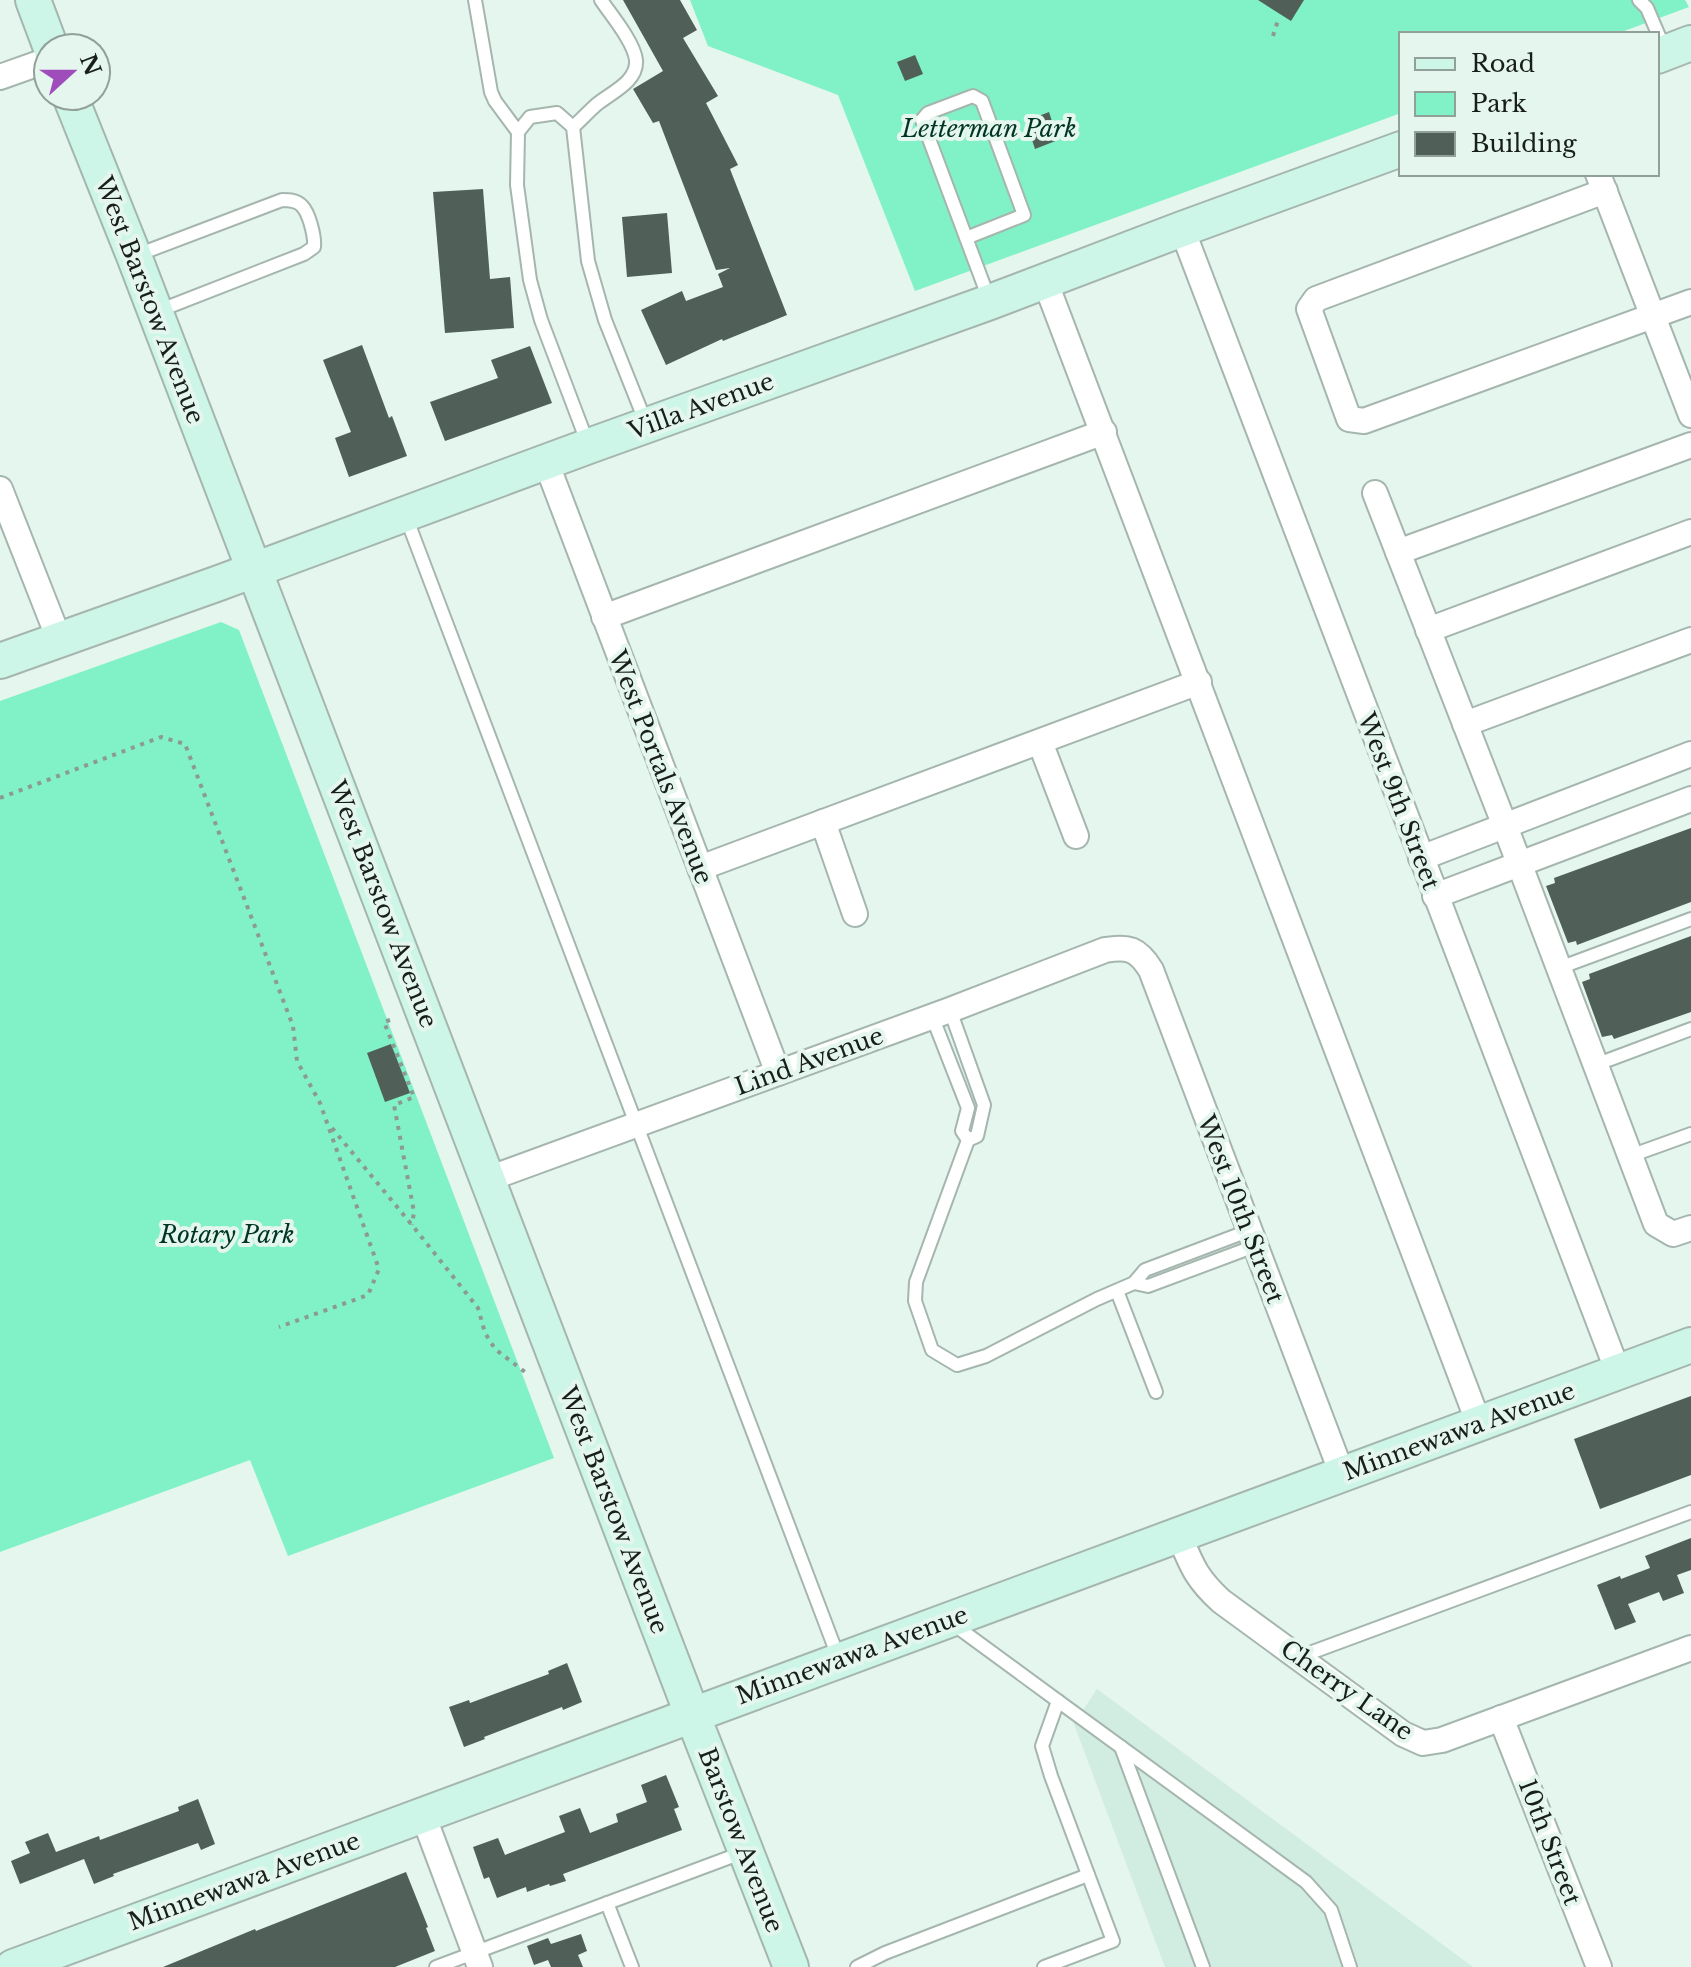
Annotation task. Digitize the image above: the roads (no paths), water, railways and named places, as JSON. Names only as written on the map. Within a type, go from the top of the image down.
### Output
[{"type":"main road","points":[[33,0],[45,32]]},
{"type":"main road","name":"West Barstow Avenue","points":[[76,112],[692,1714]]},
{"type":"main road","name":"Villa Avenue","points":[[0,661],[990,302],[1399,150]]},
{"type":"main road","name":"Minnewawa Avenue","points":[[13,1967],[1691,1345]]},
{"type":"main road","name":"Barstow Avenue","points":[[692,1714],[791,1967]]},
{"type":"street","points":[[0,77],[32,66]]},
{"type":"street","points":[[1691,302],[1653,316],[1364,421],[1349,419],[1309,309],[1316,299],[1601,183],[1653,316],[1683,373],[1691,415]]},
{"type":"street","name":"West 9th Street","points":[[1182,229],[1618,1372]]},
{"type":"street","points":[[1045,281],[1479,1424]]},
{"type":"street","points":[[604,617],[1104,432]]},
{"type":"street","points":[[1398,552],[1691,445]]},
{"type":"street","name":"West Portals Avenue","points":[[546,462],[778,1073]]},
{"type":"street","points":[[0,489],[59,639]]},
{"type":"street","points":[[1375,493],[1656,1224],[1673,1234],[1691,1228]]},
{"type":"street","points":[[1428,630],[1691,532]]},
{"type":"street","points":[[1465,724],[1691,640]]},
{"type":"street","points":[[700,868],[1199,682]]},
{"type":"street","points":[[1040,742],[1076,836]]},
{"type":"street","points":[[1421,858],[1691,754]]},
{"type":"street","points":[[1435,896],[1691,799]]},
{"type":"street","points":[[823,822],[855,914]]},
{"type":"street","name":"Lind Avenue","points":[[488,1179],[1105,950],[1131,949]]},
{"type":"street","name":"West 10th Street","points":[[1131,949],[1143,958],[1151,970],[1342,1474]]},
{"type":"street","name":"Cherry Lane","points":[[1179,1535],[1194,1571],[1221,1601],[1403,1734],[1423,1743],[1442,1740],[1691,1648]]},
{"type":"street","name":"10th Street","points":[[1501,1718],[1599,1967]]},
{"type":"street","points":[[423,1815],[477,1960]]},
{"type":"lane","points":[[475,0],[491,92],[518,132]]},
{"type":"lane","points":[[573,127],[596,105],[626,84],[633,74],[636,60],[631,44],[601,0]]},
{"type":"lane","points":[[1639,0],[1647,8],[1671,51]]},
{"type":"lane","points":[[966,238],[1024,215],[982,101],[973,96],[928,113],[922,120],[966,238],[990,302]]},
{"type":"lane","points":[[589,446],[541,320],[530,280],[517,185],[518,132],[530,117],[557,113],[573,127],[588,261],[605,320],[647,425]]},
{"type":"lane","points":[[134,256],[282,200],[293,200],[303,207],[315,237],[314,247],[304,254],[155,312]]},
{"type":"lane","points":[[404,514],[840,1660]]},
{"type":"lane","points":[[1559,968],[1691,919]]},
{"type":"lane","points":[[941,1013],[968,1108],[962,1131],[968,1140]]},
{"type":"lane","points":[[941,1013],[984,1105],[977,1136],[968,1140],[916,1282],[915,1301],[932,1350],[957,1365],[986,1356],[1097,1299],[1134,1283],[1148,1286],[1252,1238]]},
{"type":"lane","points":[[1595,1065],[1691,1029]]},
{"type":"lane","points":[[1630,1156],[1691,1134]]},
{"type":"lane","points":[[1117,1291],[1156,1392]]},
{"type":"lane","points":[[1299,1657],[1691,1512]]},
{"type":"lane","points":[[947,1620],[1306,1882],[1331,1910],[1350,1967]]},
{"type":"lane","points":[[1044,1967],[1113,1941],[1042,1746],[1058,1701]]},
{"type":"lane","points":[[1121,1747],[1203,1967]]},
{"type":"lane","points":[[436,1967],[477,1960],[607,1903],[747,1851]]},
{"type":"lane","points":[[857,1967],[885,1953],[1088,1875]]},
{"type":"lane","points":[[607,1903],[632,1967]]},
{"type":"lane","points":[[885,1953],[890,1967]]},
{"type":"park label","name":"Letterman Park","points":[[989,128]]},
{"type":"park label","name":"Rotary Park","points":[[227,1234]]}]
